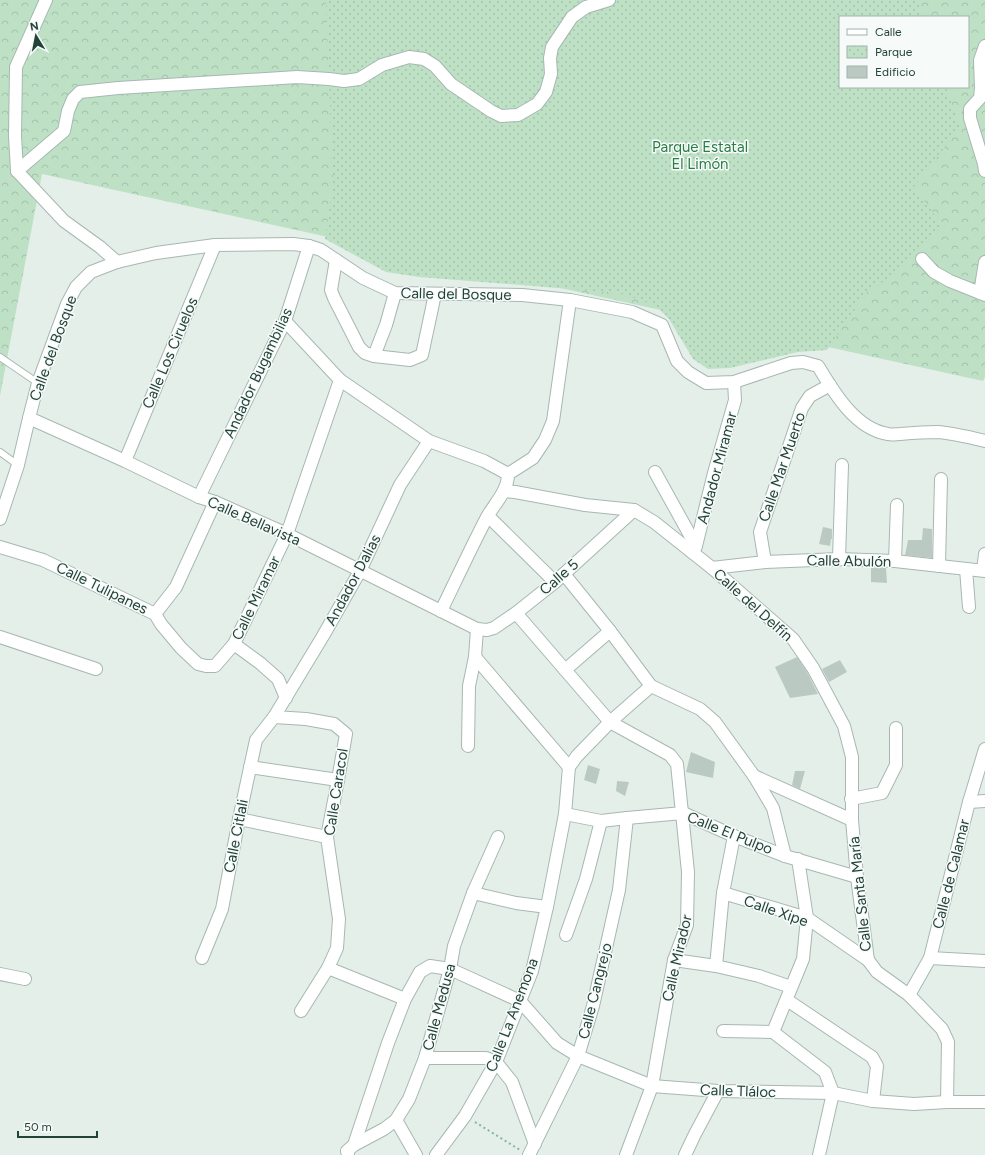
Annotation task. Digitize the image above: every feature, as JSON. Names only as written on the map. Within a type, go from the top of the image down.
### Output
[{"type":"street","points":[[46,0],[16,67],[15,136],[17,171],[64,221],[100,247],[117,262]]},
{"type":"street","points":[[17,171],[64,131],[68,111],[73,99],[80,92],[118,88],[297,77],[329,78],[344,81],[359,79],[382,64],[408,57],[424,59],[435,66],[451,84],[491,111],[501,116],[518,115],[538,104],[546,92],[550,74],[552,47],[572,17],[586,7],[610,0]]},
{"type":"street","points":[[985,46],[980,60],[980,98],[970,109],[970,118],[985,167]]},
{"type":"street","name":"Calle del Bosque","points":[[0,519],[18,465],[38,383],[66,304],[76,287],[91,272],[117,262],[156,254],[215,245],[293,244],[309,246],[321,250],[363,278],[395,293],[522,295],[570,300],[632,312],[662,325],[677,361],[688,372],[706,383],[734,382],[791,363],[803,362],[818,366],[851,413],[863,424],[875,430],[888,434],[938,432],[985,441]]},
{"type":"street","name":"Calle Los Ciruelos","points":[[125,462],[215,245]]},
{"type":"street","name":"Andador Bugambilias","points":[[199,498],[285,321],[309,246]]},
{"type":"street","points":[[922,259],[934,272],[950,281],[982,294],[985,262]]},
{"type":"street","points":[[336,260],[331,290],[359,347],[365,353],[374,356],[410,360],[422,355],[435,294]]},
{"type":"street","points":[[374,356],[386,325],[395,293]]},
{"type":"street","points":[[441,611],[488,516],[504,491],[508,477],[533,458],[544,440],[553,420],[570,300]]},
{"type":"street","points":[[285,321],[340,380],[429,441],[484,461],[508,477]]},
{"type":"street","name":"Calle Miramar","points":[[206,666],[215,666],[234,644],[287,534],[340,380]]},
{"type":"street","name":"Andador Miramar","points":[[695,549],[714,473],[735,400],[734,382]]},
{"type":"street","name":"Calle Mar Muerto","points":[[765,562],[760,532],[802,408],[810,396],[830,385]]},
{"type":"street","name":"Calle Bellavista","points":[[29,418],[199,498],[215,502],[287,534],[477,629]]},
{"type":"street","name":"Andador Dalias","points":[[274,717],[360,571],[400,485],[429,441]]},
{"type":"street","points":[[839,559],[842,465]]},
{"type":"street","points":[[655,472],[695,549]]},
{"type":"street","points":[[939,566],[940,479]]},
{"type":"street","points":[[504,491],[585,505],[634,510]]},
{"type":"street","points":[[155,614],[176,587],[215,502]]},
{"type":"street","points":[[896,561],[897,505]]},
{"type":"street","name":"Calle del Delfín","points":[[634,510],[695,549],[712,568],[793,639],[813,668],[844,726],[852,757],[852,820]]},
{"type":"street","name":"Calle 5","points":[[477,629],[486,630],[494,628],[516,613],[559,578],[634,510]]},
{"type":"street","points":[[488,516],[559,578],[610,631],[651,686],[700,709],[715,722],[754,776],[773,808],[785,856]]},
{"type":"street","name":"Calle Tulipanes","points":[[0,547],[43,560],[155,614],[161,624],[182,648],[198,664],[206,666]]},
{"type":"street","points":[[984,570],[985,554]]},
{"type":"street","name":"Calle Abulón","points":[[712,568],[765,562],[839,559],[896,561],[984,570]]},
{"type":"street","points":[[966,569],[969,607]]},
{"type":"street","points":[[516,613],[610,722]]},
{"type":"street","points":[[468,746],[469,686],[476,657],[477,629]]},
{"type":"street","points":[[566,670],[610,631]]},
{"type":"street","points":[[0,637],[96,669]]},
{"type":"street","points":[[234,644],[260,663],[278,680],[286,698]]},
{"type":"street","points":[[476,657],[568,767],[610,722],[651,686]]},
{"type":"street","name":"Calle Citlali","points":[[202,958],[222,909],[256,740],[274,717]]},
{"type":"street","name":"Calle Caracol","points":[[274,717],[306,719],[334,724],[346,734],[327,837],[339,919],[337,948],[328,968],[301,1010]]},
{"type":"street","name":"Calle Mirador","points":[[610,722],[670,755],[676,764],[688,872],[687,925],[674,960],[652,1086],[626,1155]]},
{"type":"street","points":[[852,799],[882,793],[896,765],[896,728]]},
{"type":"street","name":"Calle de Calamar","points":[[909,995],[930,958],[985,749]]},
{"type":"street","points":[[250,767],[338,780]]},
{"type":"street","name":"Calle La Anemona","points":[[436,1155],[465,1116],[496,1062],[532,971],[547,907],[565,814],[568,767]]},
{"type":"street","points":[[754,776],[852,820]]},
{"type":"street","points":[[970,802],[985,801]]},
{"type":"street","name":"Calle El Pulpo","points":[[565,814],[601,822],[682,813],[785,856],[857,877]]},
{"type":"street","name":"Calle Cangrejo","points":[[528,1150],[578,1056],[593,1006],[619,890],[627,818]]},
{"type":"street","points":[[239,819],[327,837]]},
{"type":"street","name":"Calle Santa María","points":[[852,820],[857,877],[868,960],[877,972],[909,995],[942,1029],[948,1042],[947,1102]]},
{"type":"street","points":[[566,935],[586,879],[601,822]]},
{"type":"street","points":[[716,966],[723,893],[734,836]]},
{"type":"street","name":"Calle Medusa","points":[[350,1150],[396,1120],[409,1099],[425,1058],[450,969],[454,946],[473,893],[498,837]]},
{"type":"street","points":[[773,1032],[803,959],[807,918],[798,859]]},
{"type":"street","points":[[473,893],[516,903],[547,907]]},
{"type":"street","name":"Calle Xipe","points":[[723,893],[807,918],[868,960]]},
{"type":"street","points":[[930,958],[985,961]]},
{"type":"street","points":[[674,960],[716,966],[759,976],[791,987]]},
{"type":"street","points":[[350,1150],[405,999],[420,972],[430,966],[450,969],[520,1001]]},
{"type":"street","points":[[328,968],[405,999]]},
{"type":"street","points":[[0,974],[26,979]]},
{"type":"street","points":[[787,1000],[872,1057],[877,1066],[872,1101]]},
{"type":"street","name":"Calle Tláloc","points":[[520,1001],[557,1043],[578,1056],[652,1086],[718,1092],[833,1093],[872,1101],[914,1104],[985,1102]]},
{"type":"street","points":[[723,1031],[773,1032],[825,1072],[833,1093],[819,1155]]},
{"type":"street","points":[[425,1058],[486,1058],[496,1062],[512,1082],[528,1150]]},
{"type":"street","points":[[687,1154],[695,1134],[718,1092]]},
{"type":"street","points":[[396,1120],[416,1155]]},
{"type":"lane","points":[[0,357],[38,383]]},
{"type":"lane","points":[[0,452],[18,465]]},
{"type":"path","points":[[465,1116],[528,1150]]},
{"type":"green space","name":"Parque Estatal El Limón","points":[[0,0],[985,0],[985,377],[983,381],[42,174],[0,396]]},
{"type":"green space","name":"Parque Estatal El Limón","points":[[326,0],[917,0],[923,16],[839,16],[839,88],[946,88],[960,127],[914,187],[943,226],[883,282],[867,292],[827,350],[798,352],[730,368],[708,369],[693,359],[669,319],[655,305],[619,293],[419,277],[386,272],[325,239],[333,185]]},
{"type":"building","points":[[823,527],[832,529],[830,546],[819,544]]},
{"type":"building","points":[[923,528],[932,529],[932,558],[905,555],[908,540],[922,540]]},
{"type":"building","points":[[871,568],[886,568],[887,583],[871,582]]},
{"type":"building","points":[[797,657],[807,672],[818,694],[790,698],[775,667]]},
{"type":"building","points":[[840,660],[847,672],[829,682],[822,669]]},
{"type":"building","points":[[691,752],[715,762],[713,778],[686,772]]},
{"type":"building","points":[[588,765],[600,769],[596,784],[584,780]]},
{"type":"building","points":[[795,771],[805,771],[800,789],[792,785]]},
{"type":"building","points":[[617,781],[629,782],[625,796],[616,791]]}]
